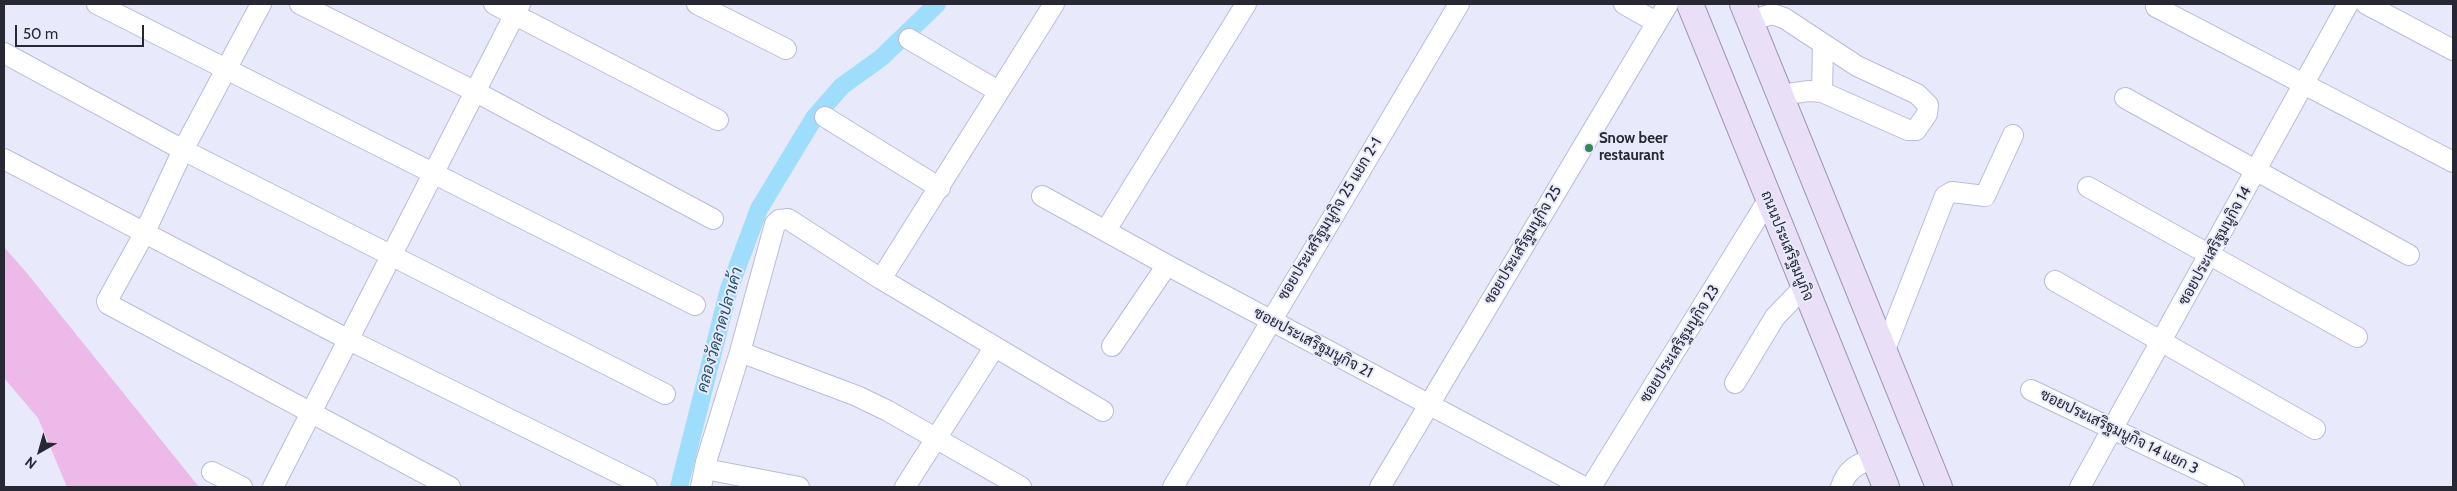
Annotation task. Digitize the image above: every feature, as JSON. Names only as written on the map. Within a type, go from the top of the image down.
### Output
[{"type":"main road","name":"ถนนประเสริฐมนูกิจ","points":[[1690,4],[1886,487]]},
{"type":"main road","points":[[1747,12],[1939,487]]},
{"type":"street","points":[[97,4],[431,174],[695,305]]},
{"type":"street","points":[[260,4],[183,150],[144,234],[107,301],[108,304],[310,414],[450,487]]},
{"type":"street","points":[[300,4],[476,92],[713,219]]},
{"type":"street","points":[[494,4],[518,9],[718,120]]},
{"type":"street","points":[[698,4],[786,49]]},
{"type":"street","points":[[881,279],[940,188],[1052,4]]},
{"type":"street","points":[[1106,230],[1246,4]]},
{"type":"street","name":"ซอยประเสริฐมนูกิจ 25 แยก 2-1","points":[[1173,487],[1270,320],[1459,4]]},
{"type":"street","points":[[1624,4],[1656,22]]},
{"type":"street","name":"ซอยประเสริฐมนูกิจ 25","points":[[1380,487],[1668,4]]},
{"type":"street","name":"ซอยประเสริฐมนูกิจ 14","points":[[2080,487],[2110,429],[2162,343],[2348,4]]},
{"type":"street","points":[[2366,4],[2453,50]]},
{"type":"street","points":[[2156,7],[2453,162]]},
{"type":"street","points":[[273,487],[392,257],[431,174],[476,92],[518,9]]},
{"type":"street","points":[[1747,12],[1772,14],[1784,18],[1857,66],[1917,94],[1928,105],[1927,114],[1916,130],[1908,130],[1822,92],[1809,91],[1780,95]]},
{"type":"street","points":[[909,39],[998,92]]},
{"type":"street","points":[[1822,92],[1824,45]]},
{"type":"street","points":[[4,52],[183,150],[665,394]]},
{"type":"street","points":[[2125,98],[2410,255]]},
{"type":"street","points":[[825,117],[940,188]]},
{"type":"street","points":[[1884,352],[1945,196],[1952,192],[1985,196],[2013,135]]},
{"type":"street","points":[[4,159],[349,340],[647,487]]},
{"type":"street","points":[[2088,187],[2357,337]]},
{"type":"street","name":"ซอยประเสริฐมนูกิจ 21","points":[[1042,196],[1167,265],[1584,487]]},
{"type":"street","name":"ซอยประเสริฐมนูกิจ 23","points":[[1591,487],[1768,200]]},
{"type":"street","points":[[799,487],[703,478],[775,224],[779,220],[788,219],[994,348],[1103,411]]},
{"type":"street","points":[[1112,346],[1167,265]]},
{"type":"street","points":[[2055,281],[2315,429]]},
{"type":"street","points":[[1735,383],[1775,317],[1804,287]]},
{"type":"street","points":[[905,487],[994,348]]},
{"type":"street","points":[[740,352],[857,396],[936,437],[1021,487]]},
{"type":"street","name":"ซอยประเสริฐมนูกิจ 14 แยก 3","points":[[2031,390],[2234,487]]},
{"type":"street","points":[[1841,487],[1848,472],[1857,464],[1875,458]]},
{"type":"street","points":[[212,472],[242,487]]},
{"type":"shaded area","points":[[4,247],[199,487],[67,487],[38,418],[4,378]]},
{"type":"waterway","name":"คลองวัดลาดปลาเค้า","points":[[679,487],[729,289],[759,209],[814,118],[842,86],[881,58],[937,4]]},
{"type":"place","name":"Snow beer restaurant","points":[[1589,148]]}]
